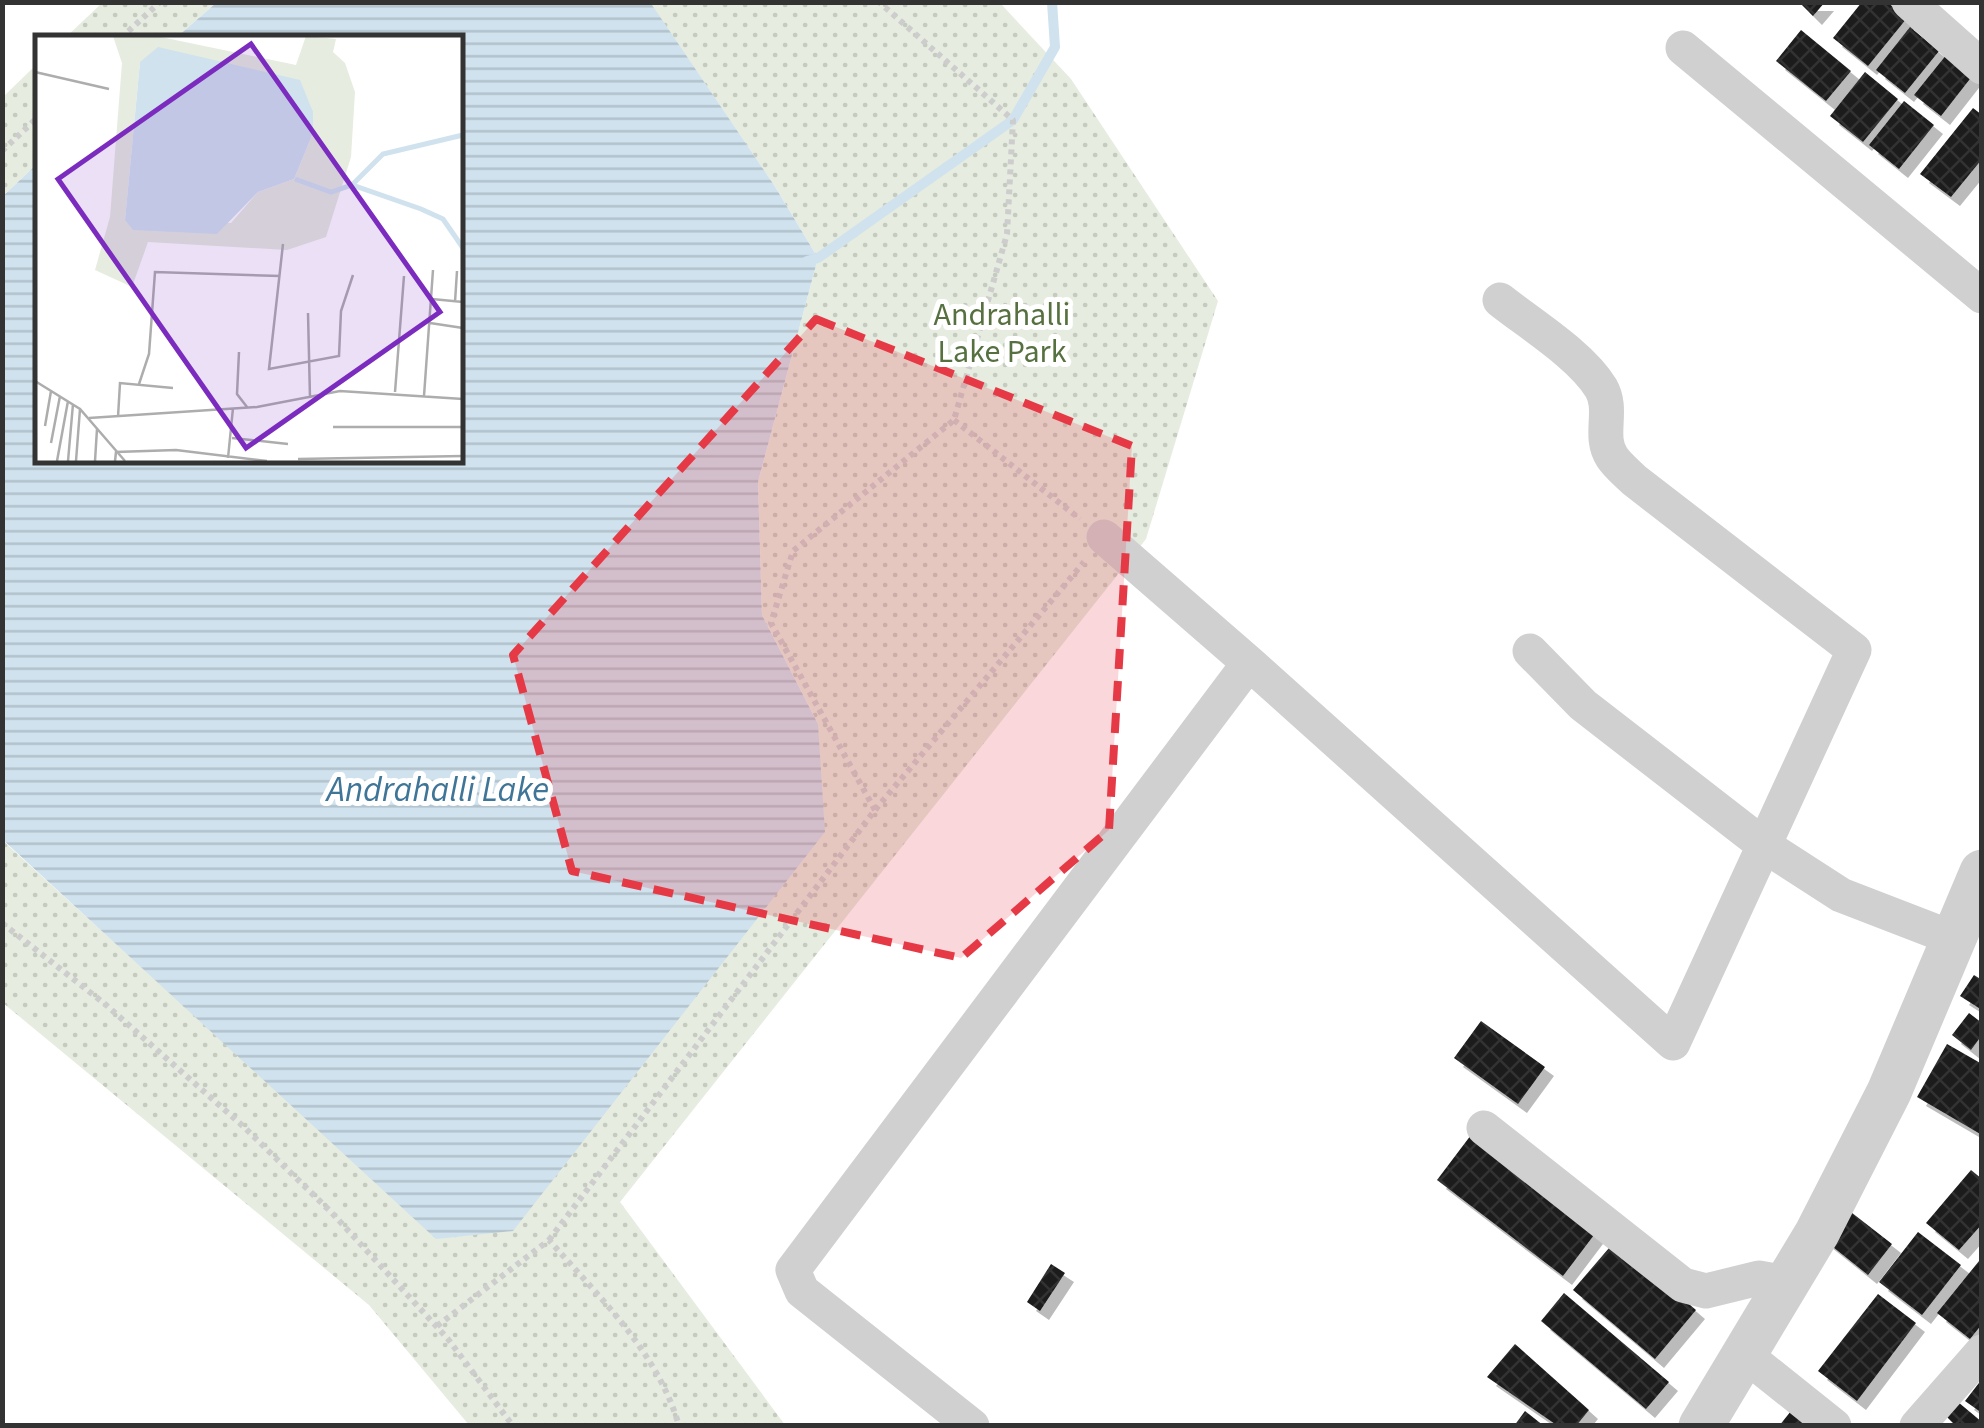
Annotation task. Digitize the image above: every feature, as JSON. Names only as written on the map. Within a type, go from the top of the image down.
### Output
[{"type":"street","points":[[1909,2],[1982,68]]},
{"type":"street","points":[[1683,48],[1982,296]]},
{"type":"street","points":[[1104,538],[1250,663],[1673,1043],[1854,650],[1634,480],[1610,456],[1604,432],[1608,410],[1603,391],[1587,370],[1500,300]]},
{"type":"street","points":[[1530,652],[1583,705],[1765,846],[1841,895],[1955,938]]},
{"type":"street","points":[[972,1426],[802,1292],[794,1270],[1250,663]]},
{"type":"street","points":[[1701,1426],[1817,1233],[1889,1092],[1982,872]]},
{"type":"street","points":[[1484,1128],[1683,1284],[1706,1291],[1759,1278],[1787,1283]]},
{"type":"street","points":[[1917,1426],[1982,1352]]},
{"type":"street","points":[[1744,1354],[1834,1426]]},
{"type":"path","points":[[124,35],[160,2]]},
{"type":"path","points":[[874,810],[771,623],[793,550],[954,420],[1007,234],[1013,120],[879,2]]},
{"type":"path","points":[[2,151],[35,120]]},
{"type":"path","points":[[437,1326],[549,1240],[874,810],[1104,538],[954,420]]},
{"type":"path","points":[[2,923],[105,1004],[244,1127],[332,1213],[437,1326],[512,1426]]},
{"type":"path","points":[[549,1240],[638,1342],[674,1408],[679,1426]]},
{"type":"highlighted area","points":[[816,319],[1132,446],[1109,830],[961,958],[572,871],[513,655]]},
{"type":"green space","points":[[102,3],[216,3],[179,35],[68,35]]},
{"type":"green space","name":"Andrahalli Lake Park","points":[[650,3],[1000,3],[1071,79],[1218,301],[1146,539],[620,1202],[785,1425],[469,1425],[369,1305],[3,1003],[2,840],[261,1076],[818,724],[762,615],[758,482],[818,258],[774,185]]},
{"type":"green space","points":[[35,66],[35,166],[3,196],[3,97]]},
{"type":"water","name":"Andrahalli Lake","points":[[650,2],[774,185],[818,258],[758,482],[762,615],[818,724],[825,832],[513,1231],[436,1239],[3,840],[3,196],[35,166],[35,462],[462,462],[462,35],[179,35],[216,3]]},
{"type":"building","points":[[1799,2],[1825,2],[1813,16]]},
{"type":"building","points":[[1862,2],[1887,2],[1907,18],[1868,66],[1833,38]]},
{"type":"building","points":[[1910,27],[1939,51],[1905,93],[1876,70]]},
{"type":"building","points":[[1801,30],[1851,71],[1826,101],[1776,61]]},
{"type":"building","points":[[1947,54],[1973,75],[1941,116],[1914,95]]},
{"type":"building","points":[[1865,72],[1898,99],[1863,142],[1830,116]]},
{"type":"building","points":[[1904,101],[1934,125],[1899,169],[1869,145]]},
{"type":"building","points":[[1973,108],[1982,115],[1982,159],[1951,197],[1920,174]]},
{"type":"building","points":[[1974,975],[1982,980],[1982,1010],[1960,996]]},
{"type":"building","points":[[1969,1013],[1982,1023],[1982,1035],[1971,1050],[1952,1035]]},
{"type":"building","points":[[1481,1021],[1545,1067],[1518,1104],[1454,1058]]},
{"type":"building","points":[[1947,1044],[1982,1064],[1982,1135],[1917,1097]]},
{"type":"building","points":[[1471,1135],[1597,1231],[1563,1276],[1437,1180]]},
{"type":"building","points":[[1971,1170],[1982,1179],[1982,1224],[1959,1250],[1926,1223]]},
{"type":"building","points":[[1847,1209],[1892,1244],[1868,1275],[1823,1239]]},
{"type":"building","points":[[1918,1232],[1961,1265],[1922,1315],[1879,1282]]},
{"type":"building","points":[[1615,1241],[1696,1310],[1655,1359],[1573,1290]]},
{"type":"building","points":[[1979,1261],[1982,1324],[1970,1339],[1937,1313]]},
{"type":"building","points":[[1051,1264],[1065,1273],[1040,1311],[1027,1302]]},
{"type":"building","points":[[1564,1293],[1669,1382],[1646,1409],[1541,1321]]},
{"type":"building","points":[[1878,1294],[1916,1323],[1857,1401],[1818,1371]]},
{"type":"building","points":[[1515,1344],[1589,1410],[1576,1426],[1558,1426],[1487,1377]]},
{"type":"building","points":[[1982,1379],[1982,1413],[1965,1401]]},
{"type":"building","points":[[1958,1402],[1982,1426],[1956,1426],[1946,1416]]},
{"type":"building","points":[[1795,1406],[1819,1426],[1779,1426]]},
{"type":"building","points":[[1525,1411],[1544,1426],[1514,1426]]},
{"type":"waterway","points":[[807,261],[818,258],[1013,120],[1055,47],[1052,2]]}]
